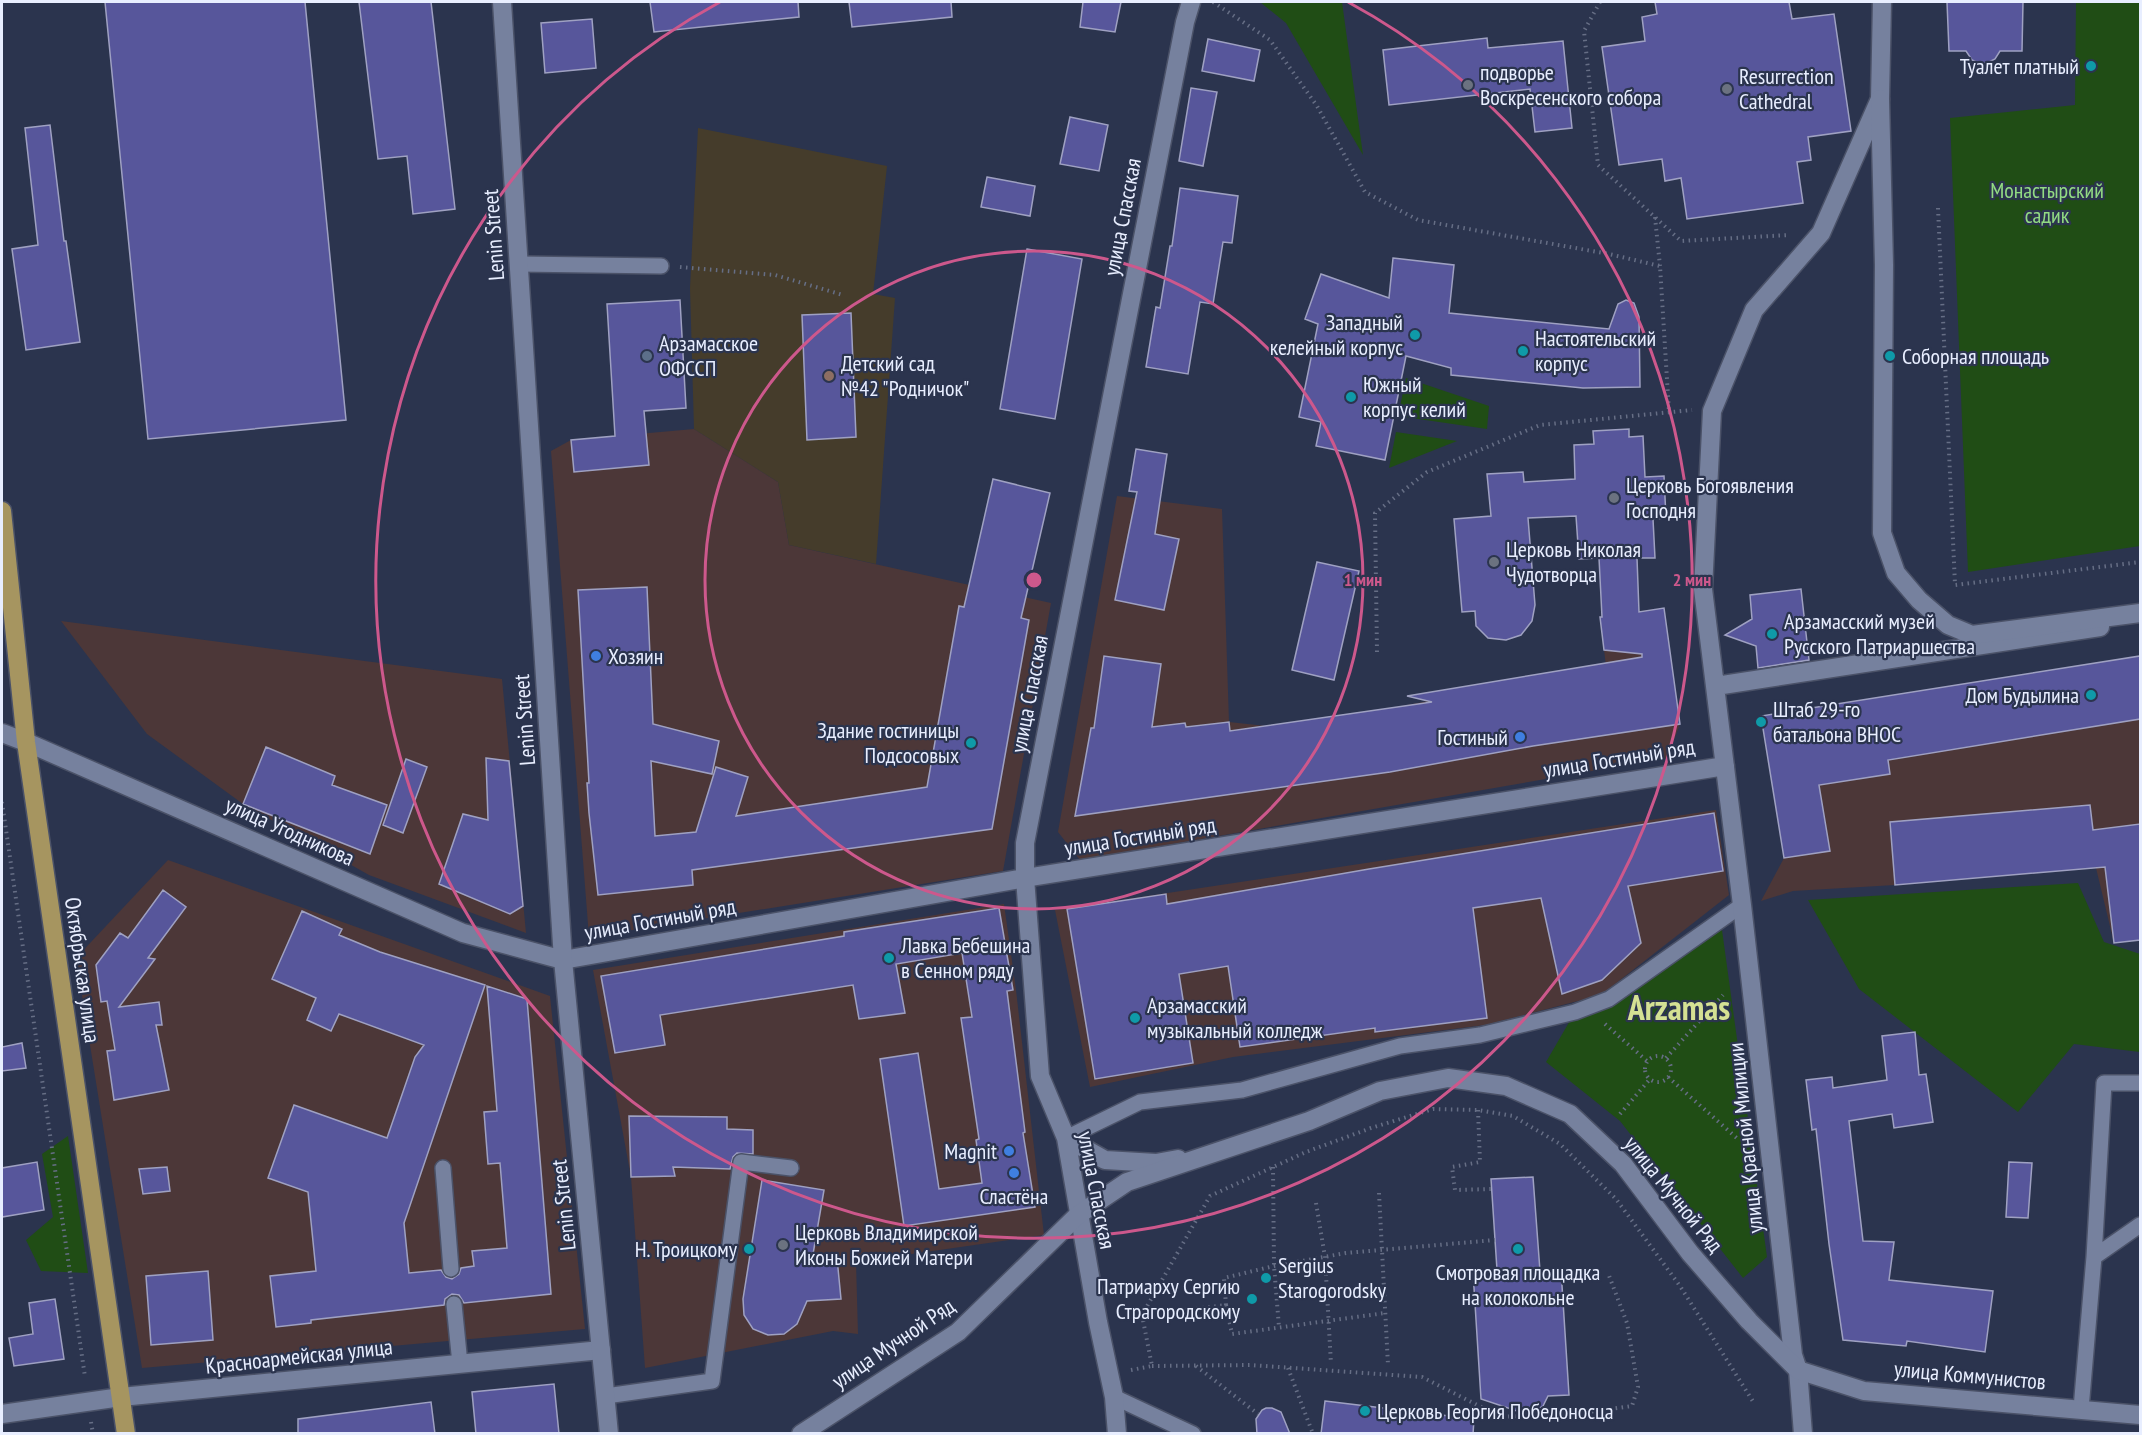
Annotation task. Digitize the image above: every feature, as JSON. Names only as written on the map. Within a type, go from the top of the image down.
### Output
[{"type":"main road","name":"Октябрьская улица","points":[[2,512],[26,742],[126,1434]]},
{"type":"street","name":"Lenin Street","points":[[502,2],[563,960],[609,1434]]},
{"type":"street","name":"улица Спасская","points":[[1117,1434],[1114,1397],[1078,1215],[1066,1138],[1040,1076],[1025,878],[1025,843],[1185,22],[1191,2]]},
{"type":"street","points":[[1882,2],[1880,99],[1884,265],[1882,534],[1896,573],[1919,600],[1948,625],[1972,635],[2140,613]]},
{"type":"street","points":[[1725,766],[1703,589],[1712,411],[1754,310],[1821,233],[1880,99]]},
{"type":"street","points":[[1716,686],[2140,620]]},
{"type":"street","name":"улица Угодникова","points":[[2,733],[463,933],[563,960]]},
{"type":"street","name":"улица Гостиный ряд","points":[[563,960],[1025,878],[1725,766]]},
{"type":"street","name":"улица Красной Милиции","points":[[1725,766],[1793,1355],[1798,1370],[1803,1434]]},
{"type":"street","name":"улица Мучной Ряд","points":[[801,1434],[958,1332],[1078,1215],[1127,1182],[1310,1121],[1380,1091],[1448,1078],[1506,1086],[1570,1114],[1623,1164],[1690,1253],[1749,1321],[1798,1370]]},
{"type":"street","name":"улица Мучной Ряд","points":[[1066,1138],[1105,1160],[1156,1163],[1215,1152]]},
{"type":"street","name":"Красноармейская улица","points":[[2,1414],[121,1397],[601,1350]]},
{"type":"street","name":"улица Коммунистов","points":[[1798,1370],[1864,1390],[2140,1415]]},
{"type":"lane","points":[[519,264],[661,266]]},
{"type":"lane","points":[[1066,1138],[1140,1102],[1242,1090],[1400,1046],[1479,1035],[1587,1007],[1609,999],[1742,904]]},
{"type":"lane","points":[[2081,1408],[2094,1257],[2104,1083],[2140,1083]]},
{"type":"lane","points":[[606,1396],[712,1381],[741,1162],[791,1168]]},
{"type":"lane","points":[[443,1168],[451,1269]]},
{"type":"lane","points":[[2094,1257],[2140,1225]]},
{"type":"lane","points":[[454,1304],[460,1364]]},
{"type":"lane","points":[[1114,1397],[1193,1434]]},
{"type":"path","points":[[1212,2],[1270,40],[1317,106],[1365,192],[1418,220],[1610,254],[1660,266]]},
{"type":"path","points":[[1600,2],[1584,31],[1598,165],[1681,241],[1821,233]]},
{"type":"path","points":[[1938,208],[1955,585],[2140,562]]},
{"type":"path","points":[[1655,218],[1669,411]]},
{"type":"path","points":[[661,266],[775,275],[843,295]]},
{"type":"path","points":[[1377,652],[1375,513],[1427,472],[1540,424],[1669,411],[1712,411]]},
{"type":"path","points":[[2,801],[85,1377]]},
{"type":"path","points":[[1666,1058],[1723,995]]},
{"type":"path","points":[[1587,1007],[1647,1061]]},
{"type":"path","points":[[1654,1056],[1666,1058],[1671,1065],[1668,1077],[1661,1081],[1650,1079],[1645,1068],[1647,1061],[1654,1056]]},
{"type":"path","points":[[1668,1077],[1739,1140]]},
{"type":"path","points":[[1620,1114],[1650,1079]]},
{"type":"path","points":[[1152,1366],[1142,1315],[1210,1196],[1273,1167],[1371,1128],[1433,1109],[1478,1110],[1513,1116],[1560,1144],[1616,1199],[1680,1286],[1754,1403]]},
{"type":"path","points":[[1478,1110],[1480,1162],[1452,1167],[1455,1190],[1492,1189]]},
{"type":"path","points":[[1273,1167],[1274,1266],[1279,1327]]},
{"type":"path","points":[[1379,1193],[1388,1365]]},
{"type":"path","points":[[1316,1203],[1324,1257],[1331,1364]]},
{"type":"path","points":[[1385,1313],[1232,1335],[1224,1278],[1324,1257],[1405,1247],[1495,1240]]},
{"type":"path","points":[[1108,1374],[1152,1366],[1196,1366],[1288,1368],[1422,1377],[1502,1417],[1589,1412],[1632,1406],[1638,1388],[1627,1323],[1608,1273]]},
{"type":"path","points":[[1125,1317],[1226,1305]]},
{"type":"path","points":[[1196,1366],[1258,1414]]},
{"type":"path","points":[[1288,1368],[1312,1434]]},
{"type":"shaded area","points":[[698,128],[887,166],[873,294],[895,298],[876,564],[789,545],[778,482],[694,429],[690,288]]},
{"type":"shaded area","points":[[694,429],[778,482],[789,545],[1051,603],[1003,871],[589,937],[551,451],[571,440]]},
{"type":"shaded area","points":[[1117,496],[1222,509],[1229,722],[1266,726],[1381,710],[1428,701],[1427,693],[1494,682],[1611,707],[1600,617],[1664,608],[1680,724],[1667,758],[1080,860],[1058,832]]},
{"type":"shaded area","points":[[61,621],[502,679],[526,933],[369,875],[243,804],[147,734]]},
{"type":"shaded area","points":[[2136,657],[2140,687],[2140,940],[2114,943],[2096,868],[1793,891],[1761,901],[1784,858],[1830,851],[1819,785],[1832,783],[1830,770],[2122,721],[2112,660]]},
{"type":"shaded area","points":[[1716,810],[1729,895],[1601,995],[1485,1025],[1233,1057],[1090,1087],[1055,910]]},
{"type":"shaded area","points":[[168,860],[550,996],[585,1329],[142,1368],[76,958]]},
{"type":"shaded area","points":[[1004,904],[1044,1235],[856,1262],[858,1334],[833,1331],[645,1368],[631,1177],[593,970]]},
{"type":"green space","points":[[1260,2],[1342,2],[1363,155],[1286,23]]},
{"type":"green space","name":"Монастырский садик","points":[[2076,2],[2140,2],[2140,546],[1968,572],[1950,118],[2075,105]]},
{"type":"green space","points":[[1406,378],[1489,406],[1487,429],[1398,416]]},
{"type":"green space","points":[[1396,432],[1457,441],[1389,468]]},
{"type":"green space","points":[[2078,883],[2104,942],[2140,954],[2140,1052],[2074,1044],[2018,1112],[1859,989],[1808,900]]},
{"type":"green space","points":[[1722,930],[1767,1257],[1743,1278],[1620,1121],[1546,1062],[1575,1012],[1609,999]]},
{"type":"green space","points":[[68,1136],[88,1273],[41,1271],[26,1240],[53,1217],[42,1154]]},
{"type":"building","points":[[105,2],[305,2],[346,420],[148,439]]},
{"type":"building","points":[[359,2],[431,2],[455,209],[413,214],[407,156],[378,159]]},
{"type":"building","points":[[650,2],[798,2],[799,17],[654,32]]},
{"type":"building","points":[[849,2],[951,2],[952,17],[852,27]]},
{"type":"building","points":[[1083,2],[1121,2],[1115,32],[1080,27]]},
{"type":"building","name":"Resurrection Cathedral","points":[[1655,2],[1789,2],[1792,19],[1834,14],[1851,131],[1808,137],[1811,160],[1797,162],[1803,203],[1687,219],[1681,178],[1665,181],[1662,159],[1619,165],[1602,47],[1645,41],[1642,17],[1657,14]]},
{"type":"building","points":[[1947,2],[2023,2],[2022,51],[2000,51],[1995,59],[1987,63],[1979,63],[1972,60],[1966,51],[1949,51]]},
{"type":"building","points":[[592,19],[596,68],[545,73],[541,23]]},
{"type":"building","points":[[1487,38],[1488,48],[1563,41],[1572,128],[1535,132],[1530,89],[1389,105],[1383,50]]},
{"type":"building","points":[[1208,39],[1260,50],[1254,81],[1202,71]]},
{"type":"building","points":[[1191,88],[1217,92],[1203,166],[1179,161]]},
{"type":"building","points":[[1070,117],[1108,125],[1099,171],[1060,164]]},
{"type":"building","points":[[50,125],[64,241],[66,241],[80,342],[26,350],[12,249],[38,245],[25,128]]},
{"type":"building","points":[[987,177],[1035,186],[1030,216],[981,207]]},
{"type":"building","points":[[1180,188],[1238,196],[1232,243],[1223,242],[1213,304],[1200,302],[1188,374],[1146,367],[1156,307],[1160,308],[1170,246],[1172,246]]},
{"type":"building","points":[[1027,249],[1082,259],[1055,419],[1000,409]]},
{"type":"building","points":[[1393,258],[1454,265],[1449,313],[1609,329],[1618,304],[1626,300],[1634,303],[1639,317],[1640,387],[1583,388],[1451,375],[1451,368],[1406,356],[1385,460],[1316,446],[1321,422],[1299,417],[1318,324],[1305,319],[1321,274],[1389,298]]},
{"type":"building","name":"Арзамасское ОФССП","points":[[680,300],[686,408],[644,411],[649,465],[574,472],[571,440],[615,436],[607,304]]},
{"type":"building","name":"Детский сад №42 \"Родничок\"","points":[[851,313],[856,437],[807,440],[802,315]]},
{"type":"building","points":[[1629,429],[1629,437],[1643,436],[1645,477],[1664,476],[1666,518],[1653,519],[1655,558],[1637,558],[1639,612],[1664,608],[1680,724],[1533,746],[1390,772],[1075,816],[1091,728],[1094,728],[1104,656],[1161,664],[1152,727],[1185,723],[1186,727],[1229,722],[1230,731],[1432,702],[1407,696],[1642,657],[1642,654],[1604,650],[1600,617],[1602,617],[1599,558],[1579,559],[1576,516],[1528,518],[1535,605],[1532,621],[1521,635],[1506,640],[1488,638],[1476,626],[1475,611],[1462,612],[1454,519],[1491,516],[1487,474],[1523,472],[1524,482],[1575,479],[1574,445],[1594,444],[1593,431]]},
{"type":"building","points":[[1136,449],[1167,454],[1155,534],[1179,539],[1164,610],[1115,600],[1137,492],[1129,491]]},
{"type":"building","points":[[993,479],[1050,493],[1021,618],[1029,620],[992,829],[692,870],[693,885],[598,895],[587,783],[589,783],[578,590],[647,587],[653,724],[719,741],[712,774],[651,761],[655,836],[696,832],[716,767],[748,777],[736,816],[927,787],[959,606],[964,607]]},
{"type":"building","points":[[1317,562],[1359,571],[1334,680],[1292,670]]},
{"type":"building","name":"Арзамасский музей Русского Патриаршества","points":[[1801,589],[1809,660],[1758,668],[1756,646],[1725,635],[1752,619],[1750,595]]},
{"type":"building","points":[[2140,656],[2140,719],[1888,760],[1890,774],[1819,785],[1830,851],[1784,858],[1761,716]]},
{"type":"building","points":[[266,747],[335,776],[332,785],[387,805],[370,854],[243,804]]},
{"type":"building","points":[[486,758],[509,761],[523,906],[510,914],[439,884],[463,814],[488,820]]},
{"type":"building","points":[[406,759],[427,767],[403,833],[383,825]]},
{"type":"building","points":[[2090,805],[2093,830],[2140,824],[2140,940],[2114,943],[2105,867],[1895,885],[1890,822]]},
{"type":"building","points":[[1714,813],[1723,871],[1628,886],[1641,943],[1602,980],[1562,994],[1541,898],[1473,908],[1487,1018],[1375,1032],[1375,1028],[1240,1047],[1228,966],[1179,974],[1193,1063],[1095,1079],[1067,909],[1166,894],[1167,904]]},
{"type":"building","points":[[163,890],[186,907],[148,958],[155,959],[119,1007],[159,1002],[162,1025],[156,1025],[169,1090],[114,1100],[107,1051],[115,1050],[107,1001],[101,1002],[96,965],[120,933],[128,938]]},
{"type":"building","points":[[999,908],[1013,990],[1007,991],[1025,1132],[1023,1133],[1035,1207],[904,1226],[880,1059],[918,1053],[939,1189],[982,1183],[976,1140],[979,1139],[961,1018],[972,1017],[962,953],[896,964],[905,1013],[859,1019],[853,985],[660,1015],[665,1045],[615,1053],[601,976],[844,936],[844,932]]},
{"type":"building","points":[[302,911],[342,929],[339,935],[380,952],[485,985],[404,1223],[409,1273],[441,1270],[446,1277],[452,1279],[459,1274],[461,1268],[474,1266],[472,1251],[507,1248],[500,1163],[488,1164],[484,1112],[497,1111],[487,986],[527,999],[551,1294],[464,1303],[459,1295],[452,1294],[445,1299],[444,1305],[311,1320],[311,1323],[276,1327],[270,1276],[316,1271],[308,1192],[268,1178],[294,1105],[387,1138],[415,1057],[424,1045],[339,1014],[331,1031],[307,1020],[316,998],[272,979]]},
{"type":"building","points":[[1915,1032],[1919,1075],[1926,1074],[1933,1122],[1894,1128],[1892,1114],[1849,1121],[1863,1241],[1894,1242],[1889,1280],[1993,1291],[1985,1352],[1907,1341],[1906,1346],[1843,1340],[1816,1129],[1812,1130],[1806,1080],[1832,1077],[1833,1088],[1887,1080],[1882,1036]]},
{"type":"building","points":[[22,1043],[26,1068],[2,1071],[2,1047]]},
{"type":"building","points":[[629,1116],[727,1117],[727,1129],[753,1130],[753,1154],[737,1153],[733,1157],[730,1169],[673,1167],[675,1176],[631,1177]]},
{"type":"building","points":[[37,1162],[44,1210],[2,1217],[2,1168]]},
{"type":"building","points":[[2009,1162],[2032,1163],[2028,1218],[2006,1217]]},
{"type":"building","points":[[167,1167],[170,1191],[143,1194],[139,1169]]},
{"type":"building","points":[[1533,1177],[1540,1271],[1561,1270],[1569,1395],[1548,1396],[1543,1406],[1534,1412],[1523,1413],[1481,1399],[1473,1272],[1497,1270],[1491,1179]]},
{"type":"building","name":"Церковь Владимирской Иконы Божией Матери","points":[[762,1180],[824,1190],[812,1260],[837,1258],[841,1299],[807,1301],[797,1324],[784,1334],[768,1335],[753,1329],[744,1315],[743,1299]]},
{"type":"building","points":[[208,1271],[213,1340],[151,1345],[146,1276]]},
{"type":"building","points":[[55,1299],[64,1359],[14,1366],[9,1338],[33,1334],[29,1303]]},
{"type":"building","points":[[554,1384],[559,1434],[476,1434],[472,1392]]},
{"type":"building","name":"Церковь Георгия Победоносца","points":[[1325,1401],[1474,1419],[1473,1434],[1321,1434]]},
{"type":"building","points":[[431,1402],[435,1434],[298,1434],[298,1419]]},
{"type":"building","points":[[1266,1408],[1281,1412],[1290,1434],[1257,1434],[1256,1419]]},
{"type":"place","name":"Туалет платный","points":[[2091,66]]},
{"type":"place","name":"подворье Воскресенского собора","points":[[1468,85]]},
{"type":"place","name":"Resurrection Cathedral","points":[[1727,89]]},
{"type":"place","name":"Западный келейный корпус","points":[[1415,335]]},
{"type":"place","name":"Настоятельский корпус","points":[[1523,351]]},
{"type":"place","name":"Арзамасское ОФССП","points":[[647,356]]},
{"type":"place","name":"Соборная площадь","points":[[1890,356]]},
{"type":"place","name":"Детский сад №42 \"Родничок\"","points":[[829,376]]},
{"type":"place","name":"Южный корпус келий","points":[[1351,397]]},
{"type":"place","name":"Церковь Богоявления Господня","points":[[1614,498]]},
{"type":"place","name":"Церковь Николая Чудотворца","points":[[1494,562]]},
{"type":"place","name":"Арзамасский музей Русского Патриаршества","points":[[1772,634]]},
{"type":"place","name":"Хозяин","points":[[596,656]]},
{"type":"place","name":"Дом Будылина","points":[[2091,695]]},
{"type":"place","name":"Штаб 29-го батальона ВНОС","points":[[1761,722]]},
{"type":"place","name":"Гостиный","points":[[1520,737]]},
{"type":"place","name":"Здание гостиницы Подсосовых","points":[[971,743]]},
{"type":"place","name":"Лавка Бебешина в Сенном ряду","points":[[889,958]]},
{"type":"place","name":"Арзамасский музыкальный колледж","points":[[1135,1018]]},
{"type":"place","name":"Magnit","points":[[1009,1151]]},
{"type":"place","name":"Сластёна","points":[[1014,1173]]},
{"type":"place","name":"Церковь Владимирской Иконы Божией Матери","points":[[783,1245]]},
{"type":"place","name":"Н. Троицкому","points":[[749,1249]]},
{"type":"place","name":"Смотровая площадка на колокольне","points":[[1518,1249]]},
{"type":"place","name":"Sergius Starogorodsky","points":[[1266,1278]]},
{"type":"place","name":"Патриарху Сергию Страгородскому","points":[[1252,1299]]},
{"type":"place","name":"Церковь Георгия Победоносца","points":[[1365,1411]]},
{"type":"district","name":"Arzamas","points":[[1679,1008]]}]
